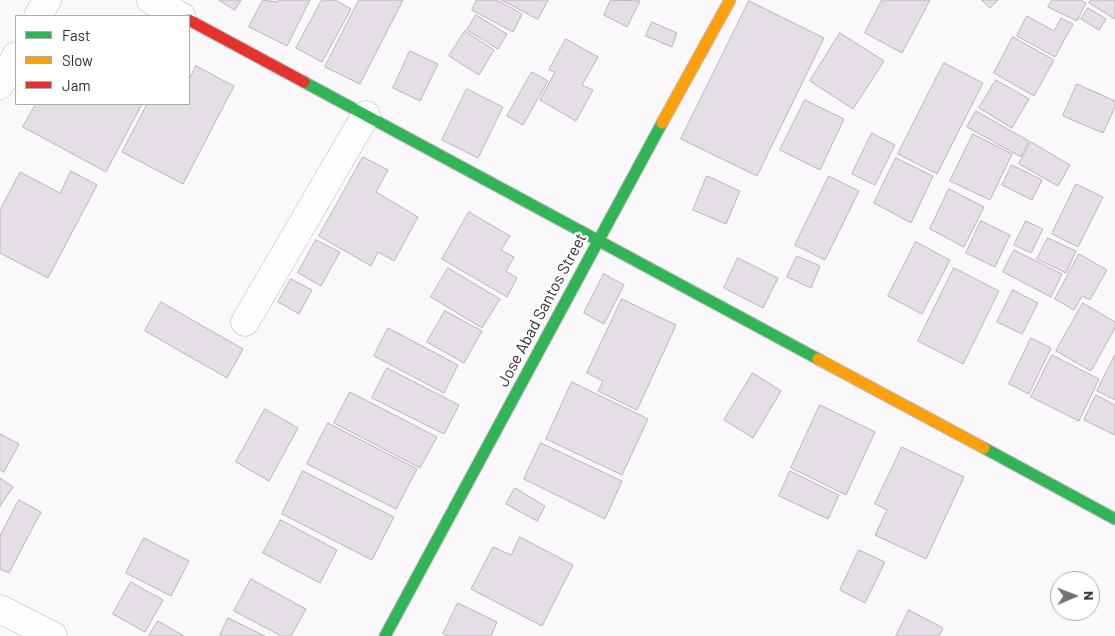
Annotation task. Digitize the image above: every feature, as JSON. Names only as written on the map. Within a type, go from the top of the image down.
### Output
[{"type":"street","points":[[39,15],[47,0]]},
{"type":"street","points":[[151,0],[179,15]]},
{"type":"street","name":"Jose Abad Santos Street","points":[[385,636],[598,240],[730,0]]},
{"type":"street","points":[[190,21],[1115,518]]},
{"type":"street","points":[[0,85],[15,58]]},
{"type":"street","points":[[245,322],[366,115]]},
{"type":"street","points":[[0,609],[53,636]]},
{"type":"building","points":[[219,0],[241,0],[235,10]]},
{"type":"building","points":[[263,0],[277,2],[278,0],[310,0],[287,46],[249,27]]},
{"type":"building","points":[[322,0],[335,0],[351,9],[322,62],[296,48]]},
{"type":"building","points":[[359,0],[403,0],[360,84],[325,67]]},
{"type":"building","points":[[477,0],[497,0],[522,14],[513,32],[472,10]]},
{"type":"building","points":[[502,0],[548,0],[538,19]]},
{"type":"building","points":[[611,0],[640,1],[627,27],[604,15]]},
{"type":"building","points":[[882,0],[930,0],[902,53],[865,33]]},
{"type":"building","points":[[982,0],[998,0],[990,8]]},
{"type":"building","points":[[1052,0],[1080,0],[1086,3],[1077,21],[1048,7]]},
{"type":"building","points":[[1091,0],[1115,0],[1115,19],[1089,3]]},
{"type":"building","points":[[749,1],[824,38],[757,176],[681,139]]},
{"type":"building","points":[[1088,8],[1106,19],[1099,30],[1081,19]]},
{"type":"building","points":[[476,15],[507,34],[498,49],[467,30]]},
{"type":"building","points":[[1027,16],[1054,31],[1061,18],[1073,24],[1055,57],[1017,36]]},
{"type":"building","points":[[652,22],[677,33],[672,47],[646,36]]},
{"type":"building","points":[[465,31],[494,50],[479,75],[449,56]]},
{"type":"building","points":[[840,33],[884,61],[853,109],[810,81]]},
{"type":"building","points":[[1013,37],[1054,60],[1034,96],[994,73]]},
{"type":"building","points":[[566,39],[598,57],[582,85],[593,90],[576,121],[540,100],[555,72],[549,70]]},
{"type":"building","points":[[410,51],[438,64],[420,101],[393,88]]},
{"type":"building","points":[[944,63],[983,83],[937,174],[898,154]]},
{"type":"building","points":[[196,66],[234,86],[183,184],[122,152],[146,105],[190,105],[190,78]]},
{"type":"building","points":[[532,72],[548,81],[523,125],[507,116]]},
{"type":"building","points":[[996,80],[1029,99],[1012,128],[979,108]]},
{"type":"building","points":[[1077,84],[1115,101],[1115,107],[1103,133],[1063,116]]},
{"type":"building","points":[[467,89],[503,107],[478,158],[442,140]]},
{"type":"building","points":[[805,100],[844,119],[820,170],[780,150]]},
{"type":"building","points":[[35,105],[141,105],[106,172],[23,127]]},
{"type":"building","points":[[976,111],[1029,141],[1021,157],[967,127]]},
{"type":"building","points":[[872,133],[895,145],[875,185],[852,174]]},
{"type":"building","points":[[973,134],[1012,154],[990,200],[950,181]]},
{"type":"building","points":[[1031,142],[1070,165],[1058,186],[1019,164]]},
{"type":"building","points":[[363,157],[388,170],[376,192],[418,217],[394,261],[378,252],[371,266],[319,236]]},
{"type":"building","points":[[896,158],[933,176],[911,223],[874,203]]},
{"type":"building","points":[[1012,165],[1042,180],[1032,200],[1002,185]]},
{"type":"building","points":[[71,171],[97,185],[48,278],[0,253],[0,210],[20,172],[60,193]]},
{"type":"building","points":[[707,176],[740,191],[726,224],[693,210]]},
{"type":"building","points":[[829,176],[859,191],[825,260],[795,245]]},
{"type":"building","points":[[1076,184],[1103,197],[1078,247],[1052,234]]},
{"type":"building","points":[[949,189],[984,207],[964,247],[930,229]]},
{"type":"building","points":[[469,212],[510,236],[501,250],[514,257],[506,271],[517,278],[507,297],[442,259]]},
{"type":"building","points":[[981,221],[1010,235],[995,267],[966,253]]},
{"type":"building","points":[[1026,221],[1043,229],[1031,253],[1014,245]]},
{"type":"building","points":[[1048,238],[1076,251],[1066,273],[1037,259]]},
{"type":"building","points":[[316,240],[340,252],[321,286],[298,273]]},
{"type":"building","points":[[916,242],[950,260],[922,314],[888,296]]},
{"type":"building","points":[[1014,250],[1062,274],[1051,297],[1003,272]]},
{"type":"building","points":[[1079,254],[1107,270],[1090,300],[1082,296],[1074,310],[1055,299]]},
{"type":"building","points":[[797,256],[820,266],[811,288],[787,277]]},
{"type":"building","points":[[738,258],[778,278],[763,308],[724,288]]},
{"type":"building","points":[[448,268],[500,299],[482,328],[431,297]]},
{"type":"building","points":[[954,268],[999,291],[963,364],[918,341]]},
{"type":"building","points":[[604,274],[624,285],[604,324],[584,313]]},
{"type":"building","points":[[291,279],[312,290],[299,314],[278,302]]},
{"type":"building","points":[[1013,290],[1038,303],[1022,334],[997,322]]},
{"type":"building","points":[[622,299],[676,325],[637,410],[598,391],[603,381],[587,373]]},
{"type":"building","points":[[161,302],[243,349],[227,378],[145,331]]},
{"type":"building","points":[[1083,303],[1115,322],[1115,328],[1091,371],[1056,351]]},
{"type":"building","points":[[445,311],[482,331],[464,363],[427,342]]},
{"type":"building","points":[[388,328],[458,365],[444,393],[374,356]]},
{"type":"building","points":[[1031,338],[1051,348],[1029,394],[1009,384]]},
{"type":"building","points":[[1052,355],[1099,379],[1079,421],[1031,397]]},
{"type":"building","points":[[1115,355],[1115,400],[1097,391]]},
{"type":"building","points":[[387,368],[459,405],[444,434],[372,398]]},
{"type":"building","points":[[753,373],[781,391],[753,438],[724,420]]},
{"type":"building","points":[[572,382],[648,419],[622,475],[546,439]]},
{"type":"building","points":[[350,392],[437,437],[420,468],[334,423]]},
{"type":"building","points":[[1096,395],[1115,405],[1115,435],[1084,420]]},
{"type":"building","points":[[820,405],[875,432],[846,495],[791,468]]},
{"type":"building","points":[[265,409],[298,428],[269,481],[236,462]]},
{"type":"building","points":[[328,423],[417,469],[396,509],[307,464]]},
{"type":"building","points":[[0,434],[19,444],[4,472],[0,470]]},
{"type":"building","points":[[541,443],[622,481],[605,519],[524,479]]},
{"type":"building","points":[[902,447],[964,477],[926,559],[875,535],[887,510],[875,504]]},
{"type":"building","points":[[303,471],[394,517],[372,560],[282,514]]},
{"type":"building","points":[[790,471],[839,495],[828,519],[779,496]]},
{"type":"building","points":[[0,478],[13,487],[0,506]]},
{"type":"building","points":[[515,488],[545,506],[537,521],[506,504]]},
{"type":"building","points":[[19,500],[41,512],[9,573],[0,569],[0,536]]},
{"type":"building","points":[[281,520],[337,550],[320,583],[263,553]]},
{"type":"building","points":[[520,537],[573,565],[542,626],[471,589],[493,547],[511,555]]},
{"type":"building","points":[[144,538],[189,561],[171,596],[126,573]]},
{"type":"building","points":[[859,550],[885,562],[865,603],[840,590]]},
{"type":"building","points":[[251,579],[306,609],[291,636],[281,636],[234,611]]},
{"type":"building","points":[[131,582],[163,600],[145,632],[113,614]]},
{"type":"building","points":[[458,603],[497,622],[491,636],[448,636],[443,634]]},
{"type":"building","points":[[909,610],[943,628],[939,636],[896,636]]},
{"type":"building","points":[[228,618],[265,636],[220,636]]},
{"type":"building","points":[[158,621],[184,636],[149,636]]},
{"type":"traffic: fast","points":[[304,82],[818,359]]},
{"type":"traffic: fast","points":[[385,636],[662,123]]},
{"type":"traffic: fast","points":[[984,448],[1115,519]]},
{"type":"traffic: slow","points":[[662,123],[730,0]]},
{"type":"traffic: slow","points":[[818,359],[984,448]]},
{"type":"traffic: jam","points":[[190,21],[304,82]]}]
